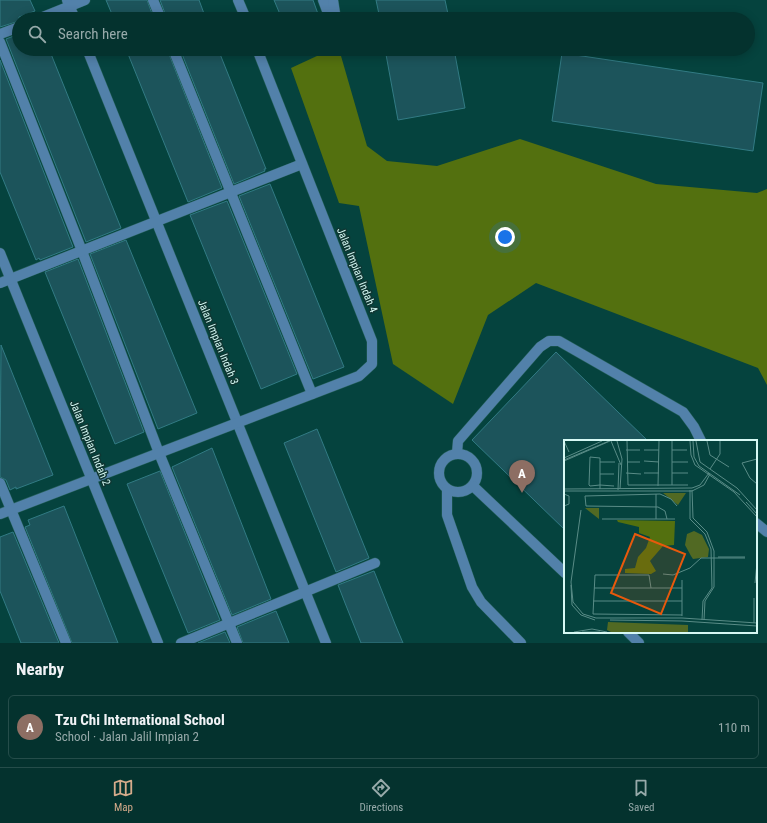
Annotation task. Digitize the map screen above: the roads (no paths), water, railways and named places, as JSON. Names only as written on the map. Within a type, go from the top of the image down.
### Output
[{"type":"street","points":[[51,12],[68,3],[85,0]]},
{"type":"street","points":[[153,0],[158,12]]},
{"type":"street","points":[[238,0],[243,12]]},
{"type":"street","points":[[323,0],[325,12]]},
{"type":"street","points":[[332,0],[335,12]]},
{"type":"street","points":[[0,34],[12,30]]},
{"type":"street","points":[[0,42],[82,250],[158,453],[237,643]]},
{"type":"street","name":"Jalan Impian Indah 3","points":[[90,56],[326,643]]},
{"type":"street","points":[[176,56],[312,394]]},
{"type":"street","name":"Jalan Impian Indah 4","points":[[0,514],[359,376],[372,364],[372,341],[260,56]]},
{"type":"street","points":[[0,283],[302,164]]},
{"type":"street","name":"Jalan Impian Indah 2","points":[[0,253],[158,643]]},
{"type":"street","points":[[457,453],[458,441],[540,347],[549,341],[559,341],[683,412],[694,427],[700,440]]},
{"type":"street","points":[[457,453],[470,457],[477,468],[476,480],[473,486],[464,492],[458,493],[447,489],[440,480],[439,467],[446,458],[457,453]]},
{"type":"street","points":[[0,483],[66,643]]},
{"type":"street","points":[[473,486],[564,572]]},
{"type":"street","points":[[447,489],[447,515],[472,587],[481,602],[521,643]]},
{"type":"street","points":[[757,524],[767,532]]},
{"type":"street","points":[[181,643],[375,563]]},
{"type":"street","points":[[629,633],[639,643]]},
{"type":"place","name":"Tzu Chi International School","points":[[522,493]]}]
